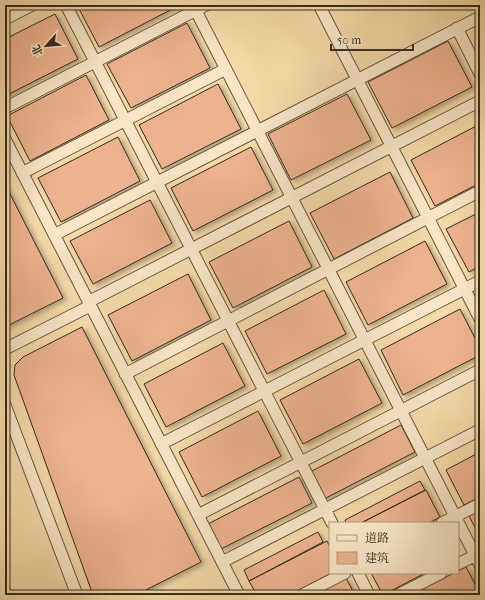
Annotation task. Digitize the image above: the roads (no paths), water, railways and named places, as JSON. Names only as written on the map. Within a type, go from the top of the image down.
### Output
[{"type":"lane","points":[[5,19],[32,5]]},
{"type":"lane","points":[[66,5],[331,522]]},
{"type":"lane","points":[[5,108],[95,62],[194,8],[206,5]]},
{"type":"lane","points":[[319,5],[480,319]]},
{"type":"lane","points":[[194,8],[458,522]]},
{"type":"lane","points":[[54,235],[480,17]]},
{"type":"lane","points":[[457,28],[480,74]]},
{"type":"lane","points":[[22,173],[226,69]]},
{"type":"lane","points":[[5,349],[191,249],[480,101]]},
{"type":"lane","points":[[5,139],[239,595]]},
{"type":"lane","points":[[125,374],[480,191]]},
{"type":"lane","points":[[161,444],[480,281]]},
{"type":"lane","points":[[198,515],[480,370]]},
{"type":"lane","points":[[5,405],[77,595]]},
{"type":"lane","points":[[222,562],[480,430]]},
{"type":"lane","points":[[444,522],[480,504]]},
{"type":"lane","points":[[459,523],[478,558],[459,564]]},
{"type":"lane","points":[[302,595],[342,574]]},
{"type":"lane","points":[[358,574],[369,595]]},
{"type":"lane","points":[[398,595],[439,574]]}]
